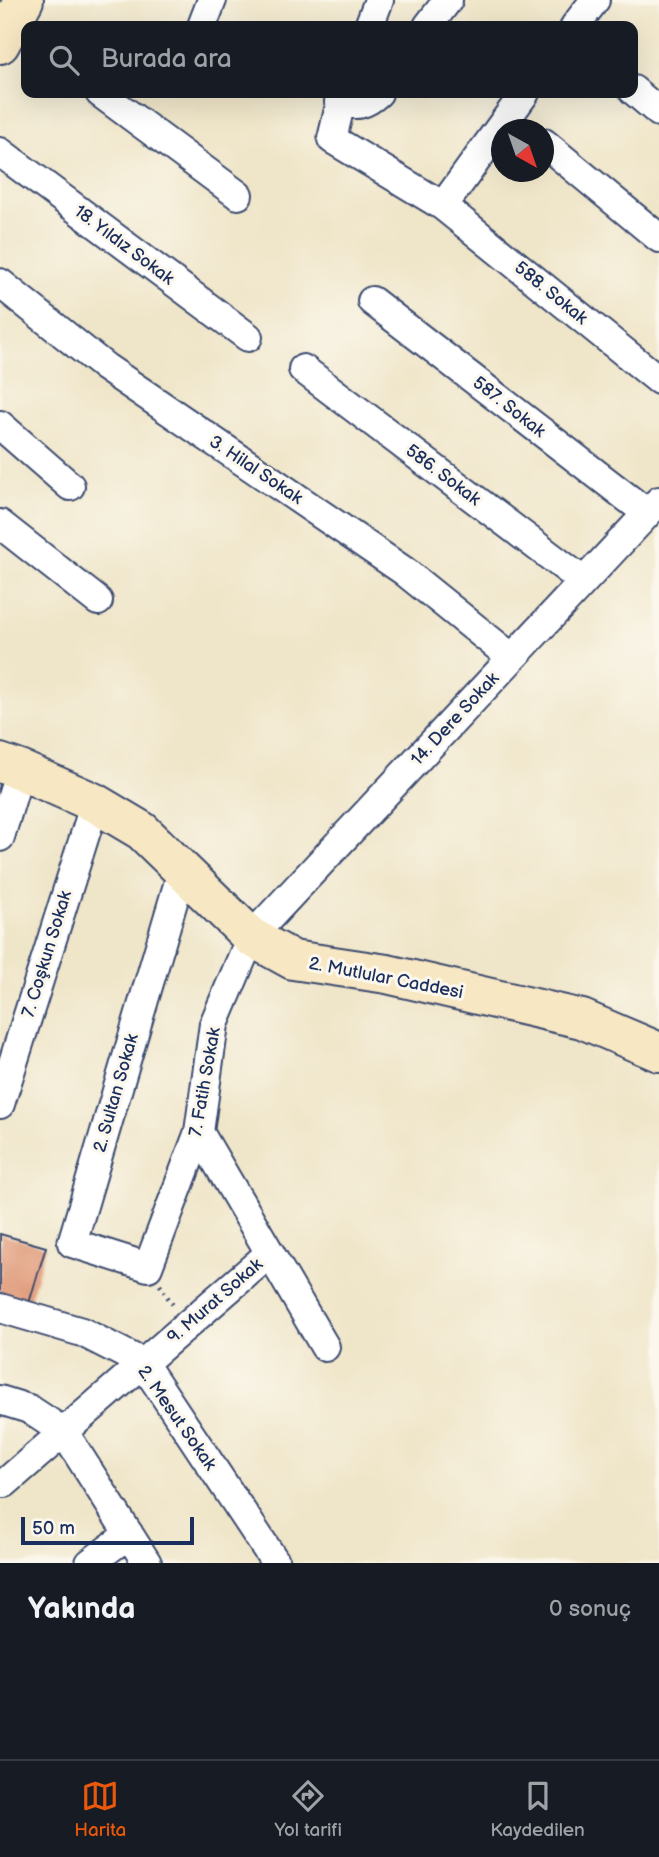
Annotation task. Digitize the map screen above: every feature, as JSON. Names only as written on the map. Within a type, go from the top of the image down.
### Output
[{"type":"street","points":[[204,21],[212,0]]},
{"type":"street","points":[[371,21],[379,0]]},
{"type":"street","points":[[432,21],[448,0]]},
{"type":"street","points":[[579,21],[595,0]]},
{"type":"street","points":[[638,94],[659,112]]},
{"type":"street","points":[[107,98],[238,195]]},
{"type":"street","name":"588. Sokak","points":[[341,98],[332,139],[443,206],[659,380]]},
{"type":"street","points":[[342,98],[354,106],[366,103],[372,98]]},
{"type":"street","points":[[443,206],[521,112]]},
{"type":"street","points":[[554,151],[659,238]]},
{"type":"street","name":"18. Yıldız Sokak","points":[[0,152],[248,337]]},
{"type":"street","name":"3. Hilal Sokak","points":[[0,283],[105,367],[404,571],[512,658]]},
{"type":"street","name":"587. Sokak","points":[[372,301],[653,507]]},
{"type":"street","name":"586. Sokak","points":[[303,369],[583,581]]},
{"type":"street","points":[[0,425],[70,486]]},
{"type":"street","name":"14. Dere Sokak","points":[[251,937],[653,507]]},
{"type":"street","points":[[0,524],[98,601]]},
{"type":"street","points":[[0,837],[10,766]]},
{"type":"street","name":"2. Mutlular Caddesi","points":[[10,766],[95,803],[142,831],[251,937],[293,960],[387,974],[582,1019],[659,1052]]},
{"type":"street","name":"7. Coşkun Sokak","points":[[0,1104],[95,803]]},
{"type":"street","name":"2. Sultan Sokak","points":[[148,1267],[72,1243],[183,868]]},
{"type":"street","name":"7. Fatih Sokak","points":[[148,1267],[199,1132],[214,1024],[251,937]]},
{"type":"street","points":[[199,1132],[325,1347]]},
{"type":"street","name":"9. Murat Sokak","points":[[0,1483],[5,1483],[270,1253]]},
{"type":"street","name":"2. Mesut Sokak","points":[[0,1308],[82,1332],[143,1363],[276,1563]]},
{"type":"street","points":[[0,1400],[29,1409],[64,1432],[147,1563]]},
{"type":"street","points":[[90,1563],[129,1534]]},
{"type":"path","points":[[148,1267],[186,1326]]},
{"type":"building","points":[[0,1234],[46,1247],[29,1303],[0,1295]]}]
